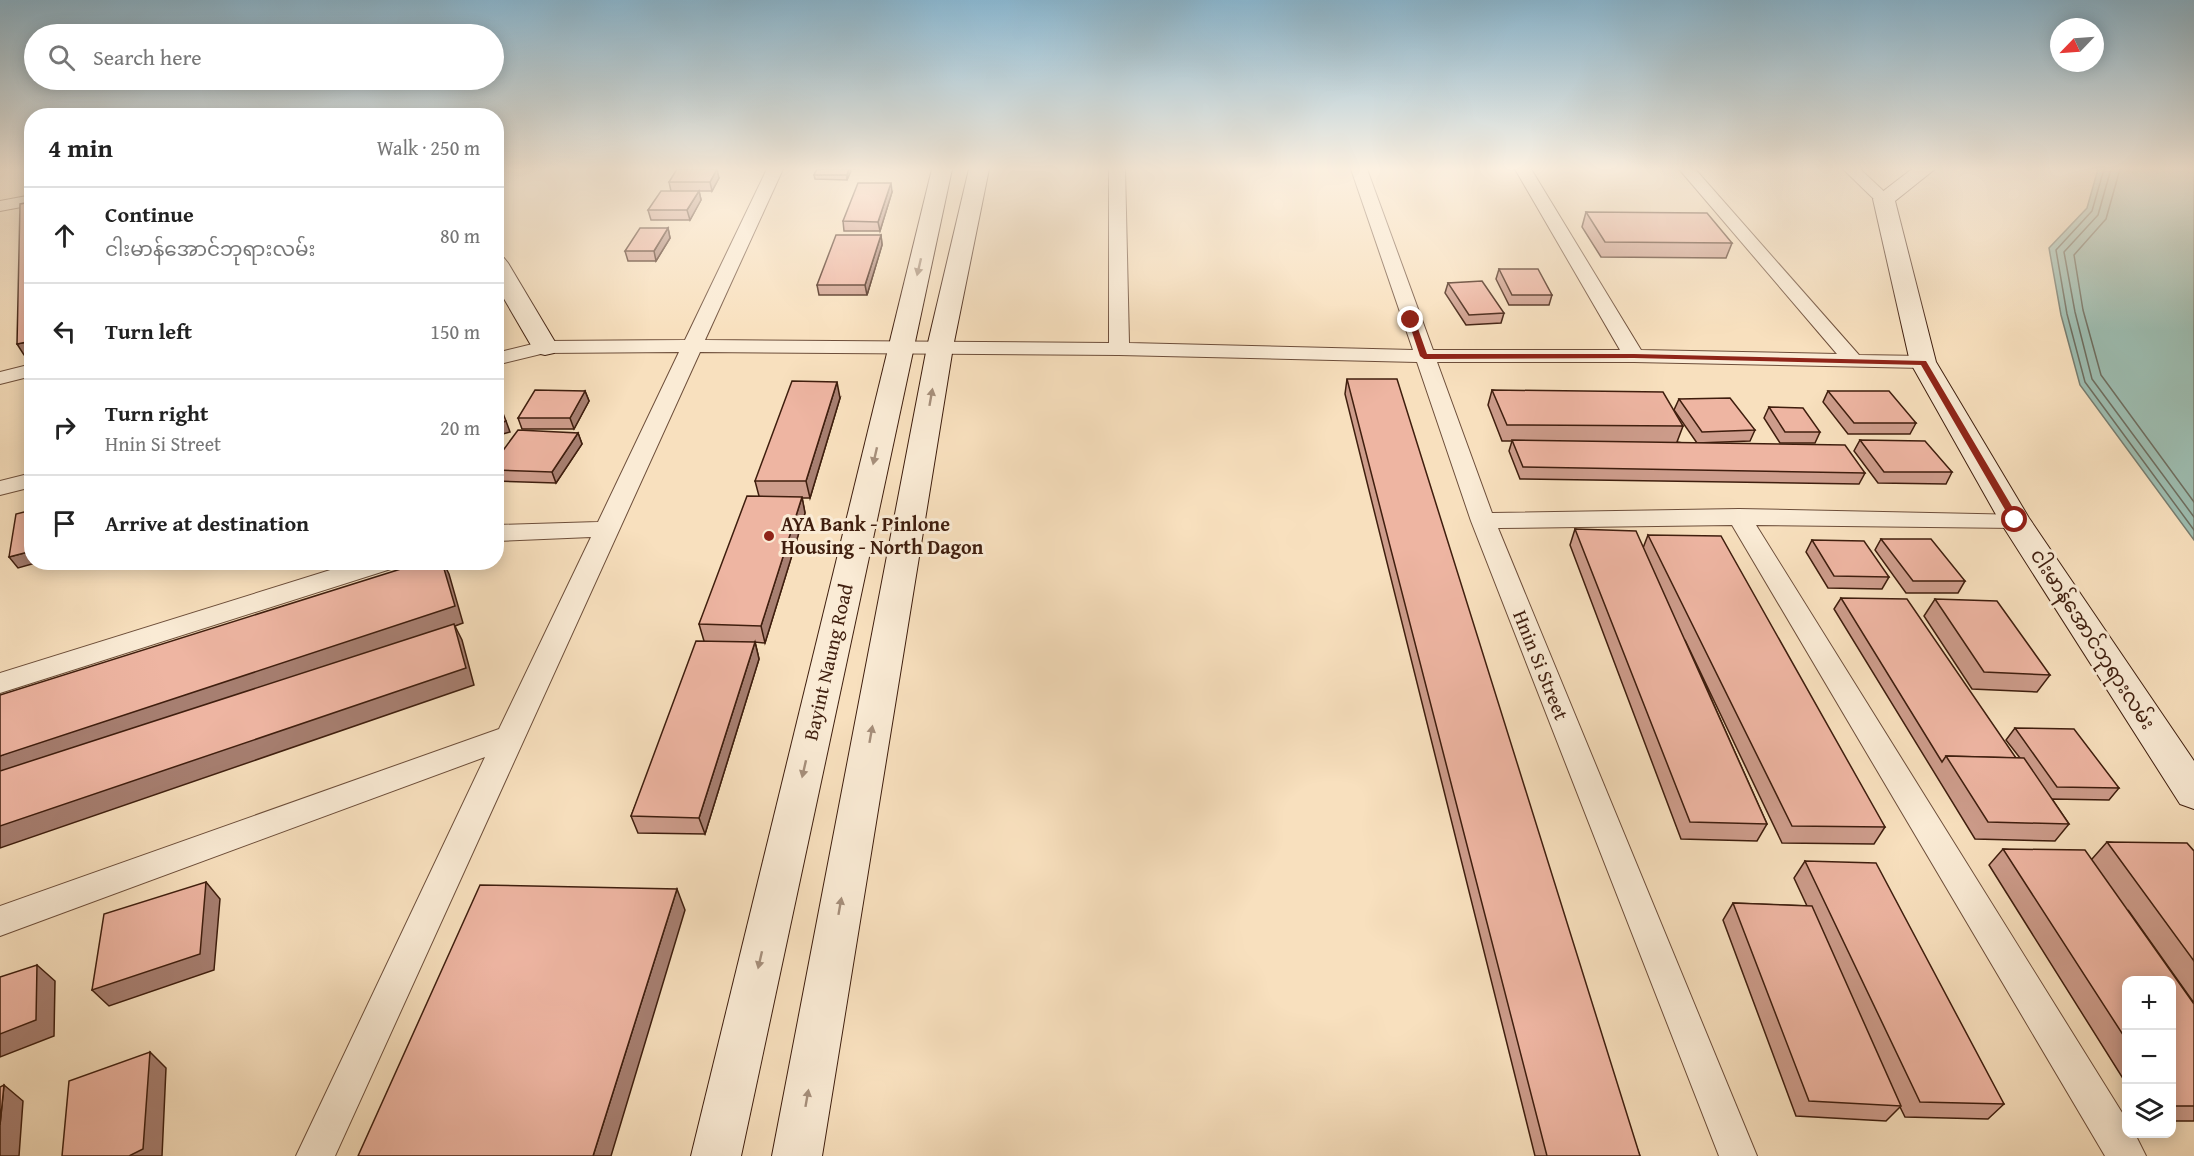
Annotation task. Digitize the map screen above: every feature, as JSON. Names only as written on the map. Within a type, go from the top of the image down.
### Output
[{"type":"main road","name":"Bayint Naung Road","points":[[797,1156],[920,347],[935,223]]},
{"type":"main road","name":"Bayint Naung Road","points":[[716,1156],[920,347],[961,223]]},
{"type":"main road","name":"ငါးမာန်အောင်ဘုရားလမ်း","points":[[1890,223],[1923,362],[2015,520],[2194,793]]},
{"type":"main road","points":[[504,277],[544,347]]},
{"type":"street","points":[[315,1156],[750,223]]},
{"type":"street","points":[[1118,223],[1119,349]]},
{"type":"street","name":"Hnin Si Street","points":[[1378,223],[1483,521],[1738,1156]]},
{"type":"street","points":[[1555,223],[1634,356]]},
{"type":"street","points":[[1733,223],[1854,361]]},
{"type":"street","points":[[504,357],[544,347],[694,346],[1119,349],[1424,356],[1634,356],[1923,362]]},
{"type":"street","points":[[0,378],[24,372]]},
{"type":"street","points":[[0,488],[24,482]]},
{"type":"street","points":[[1739,517],[2127,1156]]},
{"type":"street","points":[[1483,521],[1739,517],[2015,520]]},
{"type":"street","points":[[504,533],[609,529]]},
{"type":"street","points":[[0,683],[360,570]]},
{"type":"street","points":[[0,921],[512,736]]},
{"type":"water","points":[[2073,223],[2194,223],[2194,540],[2080,385],[2061,315],[2049,248]]},
{"type":"building","points":[[20,223],[24,223],[24,343],[17,344]]},
{"type":"building","points":[[1593,223],[1715,223],[1732,243],[1605,242]]},
{"type":"building","points":[[640,228],[668,228],[654,251],[625,251]]},
{"type":"building","points":[[836,235],[881,235],[865,285],[817,285]]},
{"type":"building","points":[[1499,269],[1538,269],[1552,295],[1512,295]]},
{"type":"building","points":[[1482,281],[1504,313],[1469,315],[1448,283]]},
{"type":"building","points":[[1347,379],[1397,379],[1640,1156],[1547,1156]]},
{"type":"building","points":[[792,381],[837,382],[806,481],[755,481]]},
{"type":"building","points":[[535,390],[585,391],[570,418],[518,418]]},
{"type":"building","points":[[1492,390],[1663,392],[1683,426],[1507,425]]},
{"type":"building","points":[[1828,391],[1889,391],[1916,423],[1854,423]]},
{"type":"building","points":[[1730,398],[1755,430],[1702,432],[1679,399]]},
{"type":"building","points":[[1769,407],[1803,408],[1820,432],[1785,432]]},
{"type":"building","points":[[518,430],[578,433],[552,472],[504,470],[504,449]]},
{"type":"building","points":[[1512,440],[1845,445],[1865,473],[1523,467]]},
{"type":"building","points":[[1860,440],[1925,441],[1952,472],[1884,472]]},
{"type":"building","points":[[747,496],[802,497],[761,626],[699,624]]},
{"type":"building","points":[[24,512],[24,553],[9,557],[16,514]]},
{"type":"building","points":[[1575,529],[1636,531],[1767,824],[1690,822]]},
{"type":"building","points":[[1648,535],[1721,536],[1885,827],[1792,826]]},
{"type":"building","points":[[1881,539],[1931,539],[1965,581],[1913,581]]},
{"type":"building","points":[[1812,540],[1864,541],[1889,577],[1834,576]]},
{"type":"building","points":[[398,570],[444,570],[455,606],[0,756],[0,695]]},
{"type":"building","points":[[1841,598],[1907,599],[2016,758],[1946,756],[1942,762]]},
{"type":"building","points":[[1935,599],[1997,601],[2050,675],[1984,672]]},
{"type":"building","points":[[454,624],[466,668],[0,826],[0,771]]},
{"type":"building","points":[[696,641],[755,642],[699,818],[631,816]]},
{"type":"building","points":[[2015,728],[2074,729],[2119,788],[2057,787]]},
{"type":"building","points":[[1946,756],[2024,758],[2069,824],[1988,822]]},
{"type":"building","points":[[2107,842],[2187,843],[2194,851],[2194,961]]},
{"type":"building","points":[[2003,849],[2085,850],[2174,976],[2122,976],[2122,1033]]},
{"type":"building","points":[[1805,861],[1876,863],[2004,1104],[1920,1102]]},
{"type":"building","points":[[206,882],[200,954],[92,990],[104,914]]},
{"type":"building","points":[[480,885],[677,889],[593,1156],[358,1156]]},
{"type":"building","points":[[1733,903],[1812,906],[1901,1106],[1809,1101]]},
{"type":"building","points":[[37,965],[36,1020],[0,1034],[0,977]]},
{"type":"building","points":[[2176,979],[2194,1004],[2194,1106],[2176,1106]]},
{"type":"building","points":[[150,1052],[143,1149],[129,1156],[62,1156],[69,1081]]},
{"type":"building","points":[[4,1085],[0,1125],[0,1087]]},
{"type":"place","name":"AYA Bank - Pinlone Housing - North Dagon","points":[[769,536]]},
{"type":"route","points":[[1411,320],[1424,356],[1634,356],[1923,362],[2015,520]]}]
